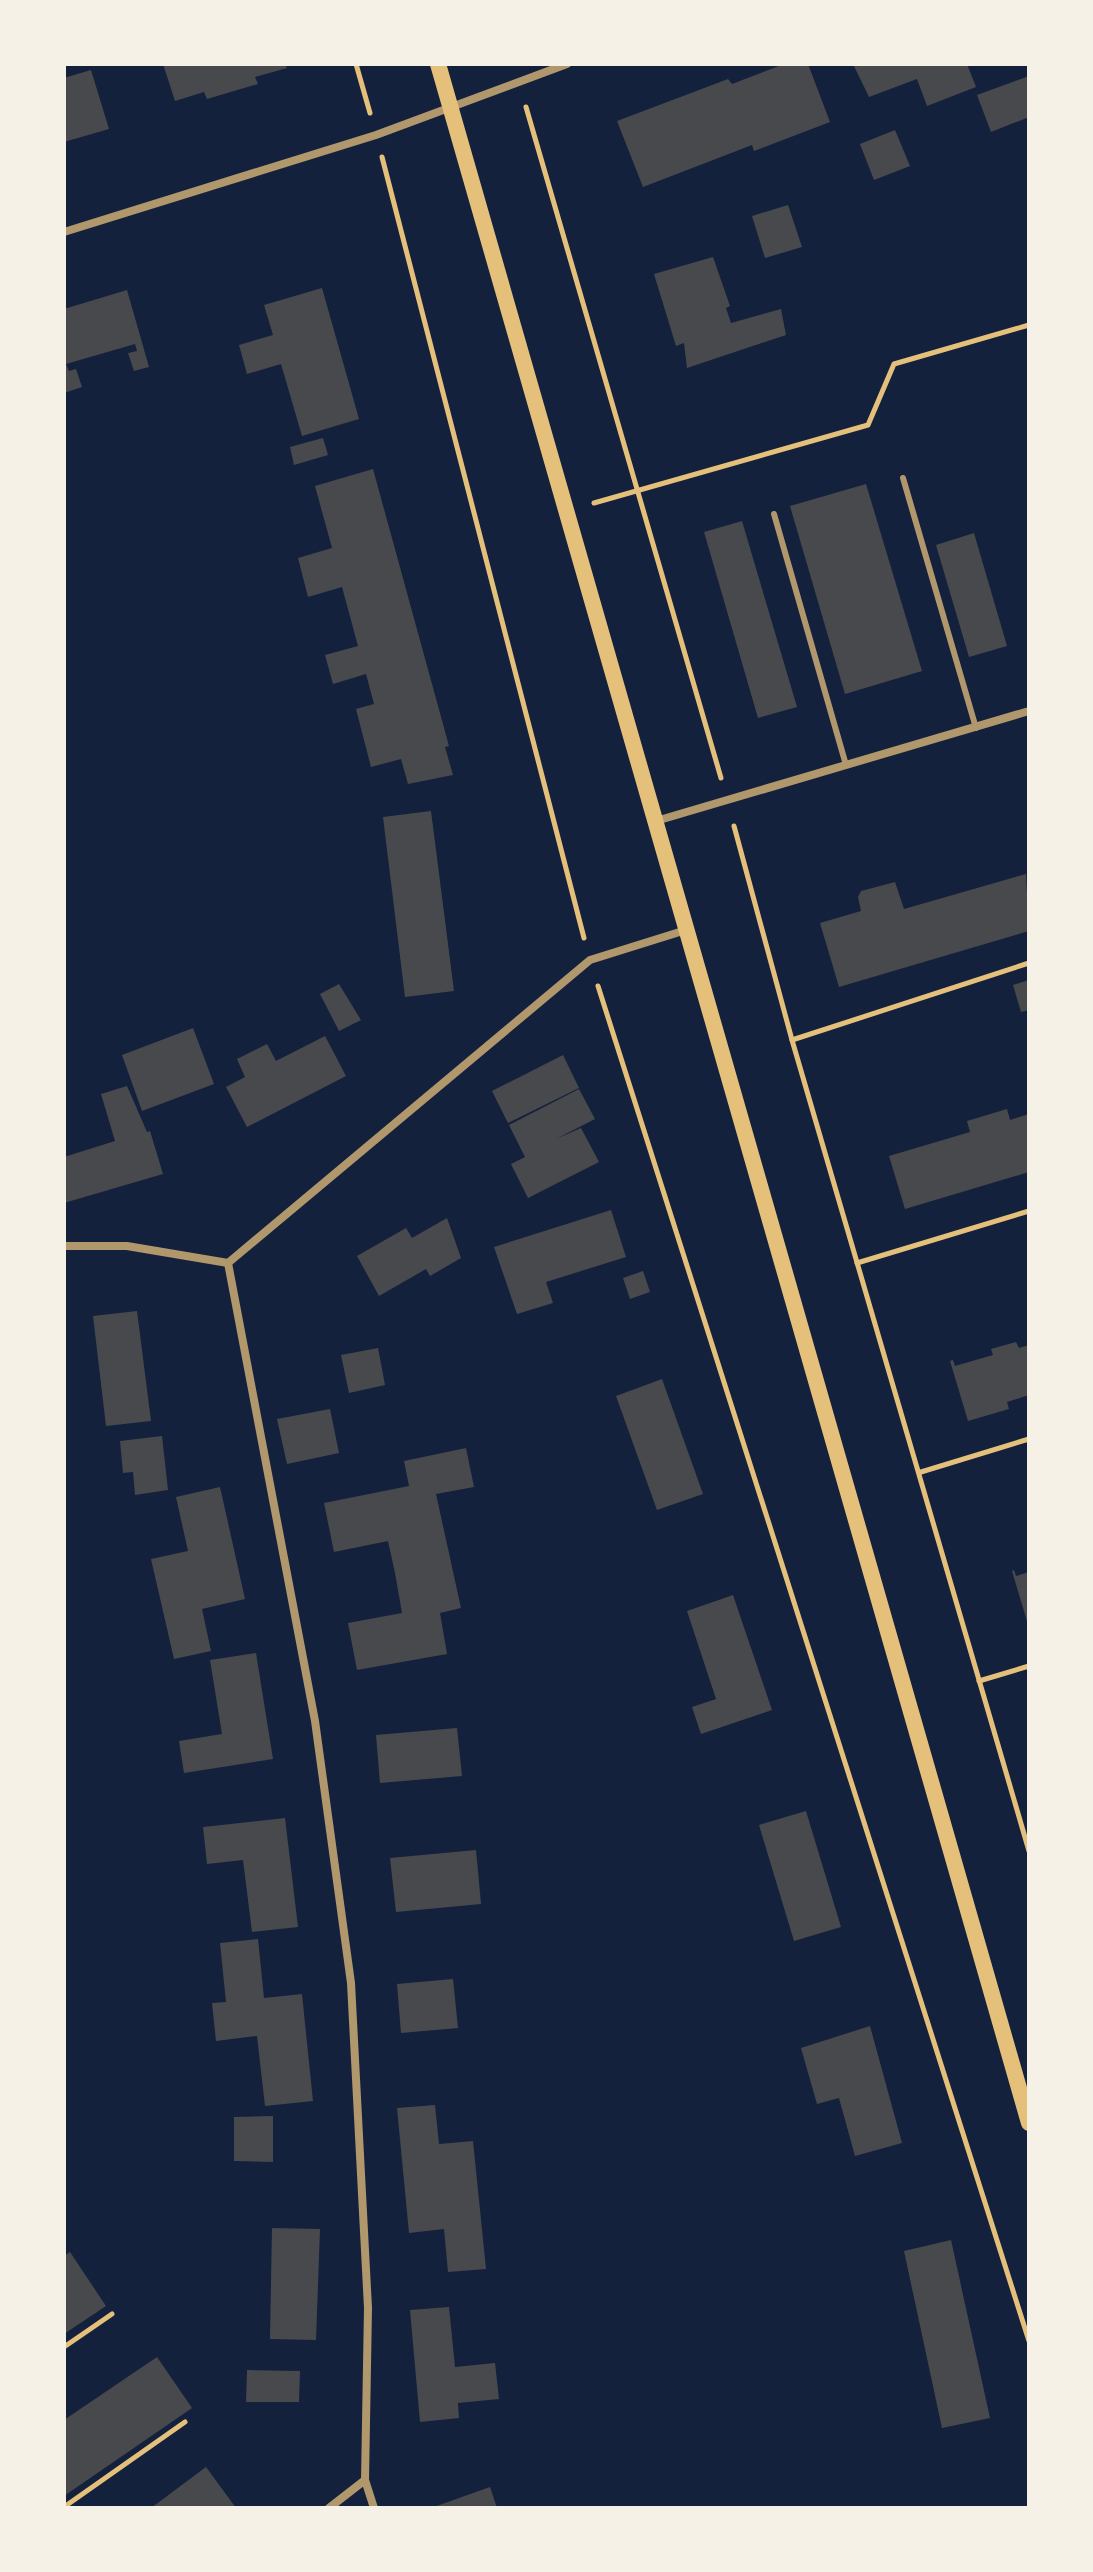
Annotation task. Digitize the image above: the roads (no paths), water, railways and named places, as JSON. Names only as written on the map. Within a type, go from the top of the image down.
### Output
[{"type":"main road","points":[[438,64],[1029,2123]]},
{"type":"street","points":[[64,232],[376,135],[567,64]]},
{"type":"street","points":[[656,821],[1029,711]]},
{"type":"street","points":[[64,1246],[127,1246],[228,1263],[590,960],[686,930]]},
{"type":"street","points":[[228,1263],[315,1721],[351,1983],[368,2308],[365,2480],[374,2508]]},
{"type":"street","points":[[329,2508],[365,2480]]},
{"type":"lane","points":[[903,478],[976,728]]},
{"type":"lane","points":[[774,514],[846,765]]}]
